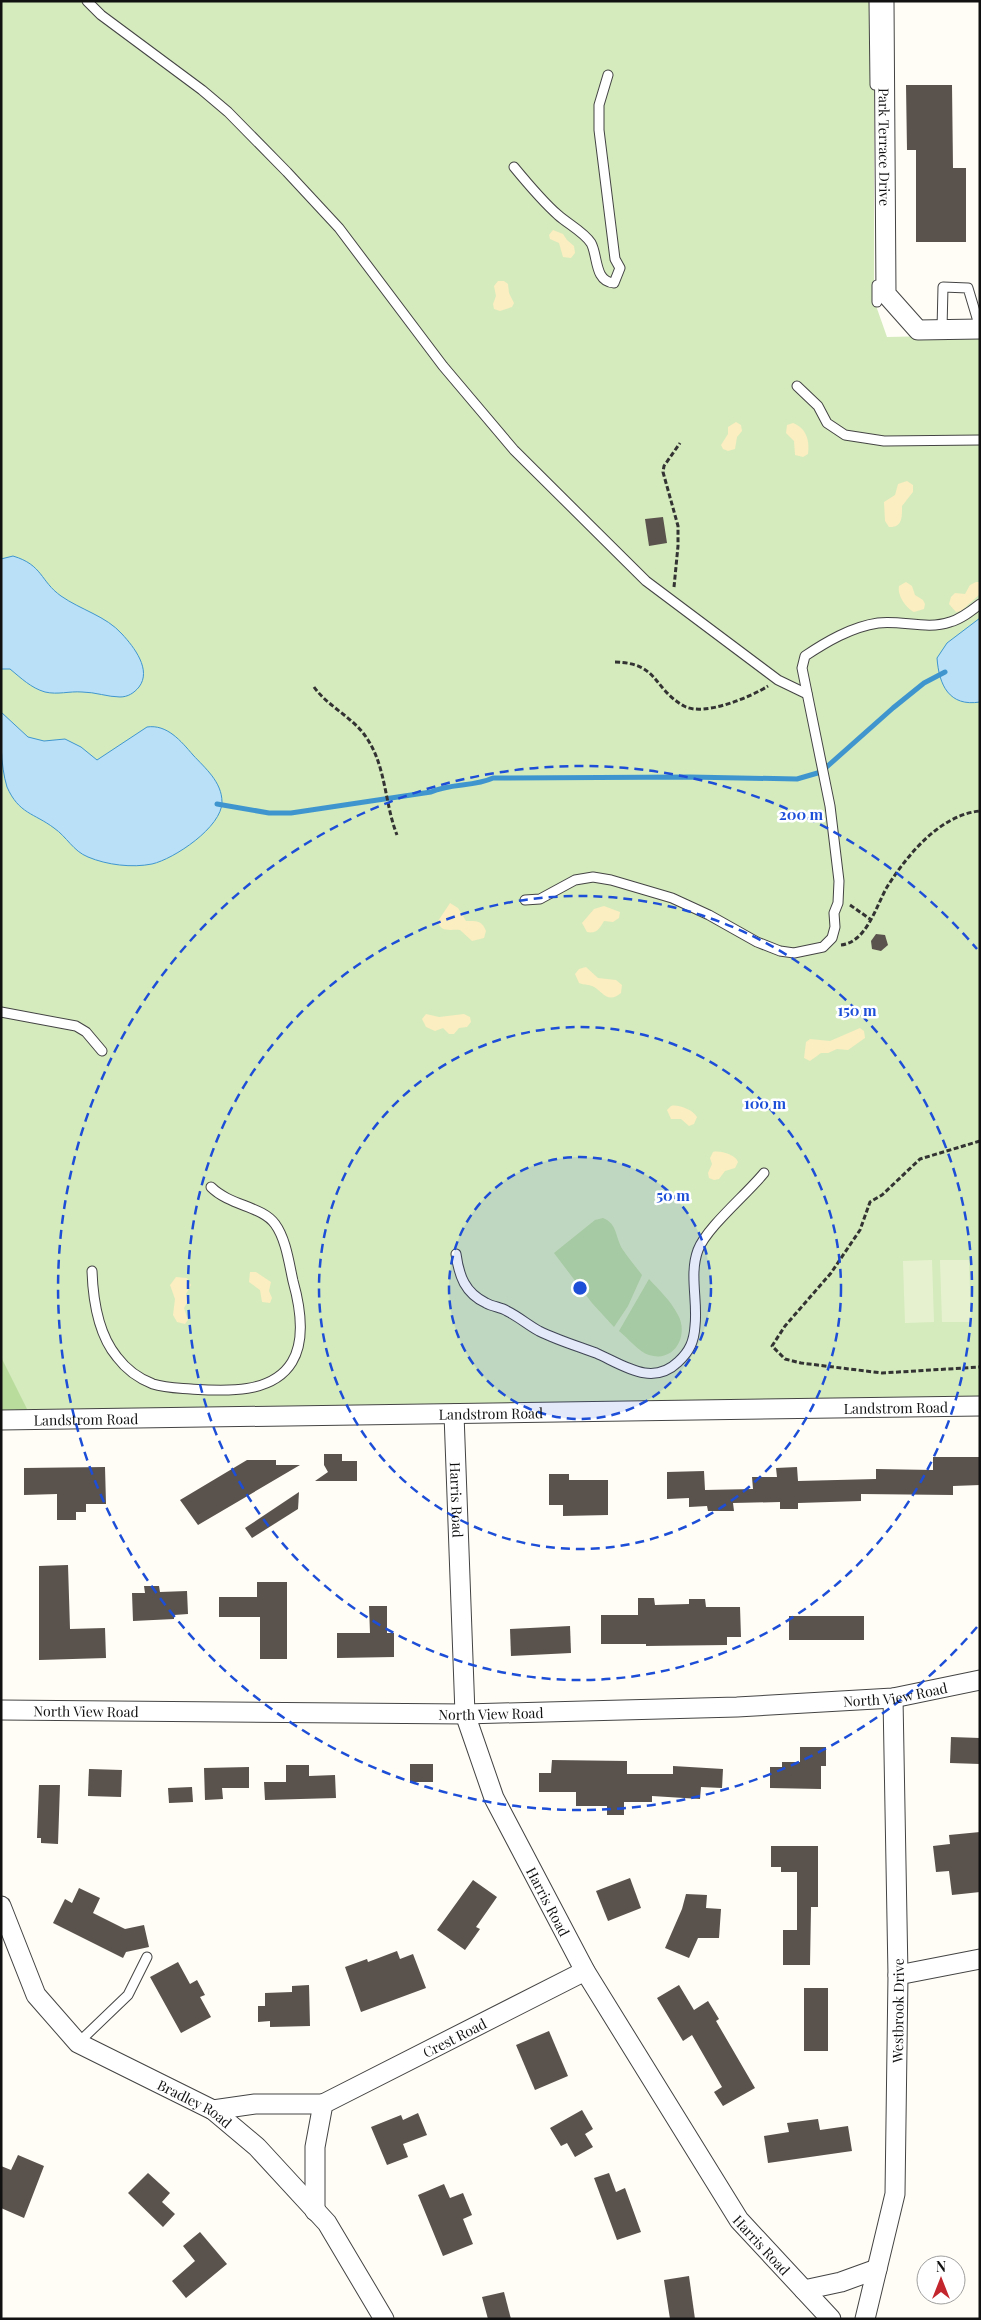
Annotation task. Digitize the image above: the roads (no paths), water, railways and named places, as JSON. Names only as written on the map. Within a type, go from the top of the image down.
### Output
[{"type":"street","name":"Park Terrace Drive","points":[[882,298],[884,1]]},
{"type":"street","points":[[882,298],[918,330],[980,328]]},
{"type":"street","name":"Landstrom Road","points":[[1,1420],[980,1406]]},
{"type":"street","name":"Harris Road","points":[[454,1414],[465,1714],[494,1798],[585,1971],[739,2220],[831,2319]]},
{"type":"street","name":"North View Road","points":[[1,1710],[465,1714],[737,1707],[893,1698],[980,1680]]},
{"type":"street","name":"Westbrook Drive","points":[[865,2319],[895,2194],[898,1975],[893,1698]]},
{"type":"street","name":"Bradley Road","points":[[1,1906],[36,1995],[78,2043],[213,2110],[257,2147],[327,2223],[384,2319]]},
{"type":"street","points":[[898,1975],[980,1959]]},
{"type":"street","name":"Crest Road","points":[[213,2110],[255,2104],[323,2104],[585,1971]]},
{"type":"street","points":[[316,2211],[316,2147],[323,2104]]},
{"type":"street","points":[[804,2290],[841,2282],[877,2269]]},
{"type":"lane","points":[[87,1],[108,20],[215,101],[287,172],[339,228],[443,366],[514,450],[646,581],[778,680],[807,694]]},
{"type":"lane","points":[[874,1],[882,298]]},
{"type":"lane","points":[[514,167],[557,214],[587,238],[593,249],[596,266],[606,280],[614,283],[620,268],[615,259],[611,234],[599,130],[599,105],[608,75]]},
{"type":"lane","points":[[942,329],[943,287],[968,288],[980,328]]},
{"type":"lane","points":[[796,386],[818,406],[827,423],[845,435],[884,441],[980,440]]},
{"type":"lane","points":[[525,900],[540,899],[575,880],[593,877],[612,880],[672,898],[780,952],[794,953],[823,947],[832,938],[835,926],[834,913],[838,903],[839,881],[830,806],[802,668],[804,656],[839,636],[879,623],[936,625],[951,622],[980,604]]},
{"type":"lane","points":[[1,1012],[76,1026],[86,1032],[102,1051]]},
{"type":"lane","points":[[456,1254],[459,1274],[464,1286],[486,1303],[504,1309],[544,1334],[595,1353],[631,1370],[644,1374],[657,1374],[668,1371],[687,1354],[693,1340],[696,1323],[695,1268],[697,1252],[711,1229],[764,1174]]},
{"type":"lane","points":[[92,1271],[100,1326],[109,1344],[126,1366],[144,1380],[174,1387],[238,1390],[266,1383],[284,1371],[292,1364],[298,1349],[300,1335],[296,1292],[283,1239],[275,1223],[261,1212],[220,1196],[210,1187]]},
{"type":"lane","points":[[78,2043],[128,1995],[147,1957]]},
{"type":"water","points":[[13,556],[36,569],[61,596],[109,622],[132,645],[140,659],[144,673],[139,687],[135,691],[120,697],[87,692],[50,693],[31,685],[10,669],[1,669],[1,559]]},
{"type":"water","points":[[980,618],[980,702],[969,703],[953,697],[943,685],[937,658],[947,643]]},
{"type":"water","points":[[1,712],[28,737],[44,741],[65,739],[81,747],[97,760],[147,727],[161,728],[184,744],[216,782],[222,802],[220,812],[206,831],[184,849],[161,861],[152,864],[128,866],[103,862],[88,857],[78,851],[54,828],[22,808],[12,796],[7,787],[3,769]]},
{"type":"waterway","points":[[217,804],[269,813],[291,813],[431,792],[446,787],[478,783],[493,778],[690,777],[797,779],[821,772],[893,708],[924,683],[945,672]]}]
